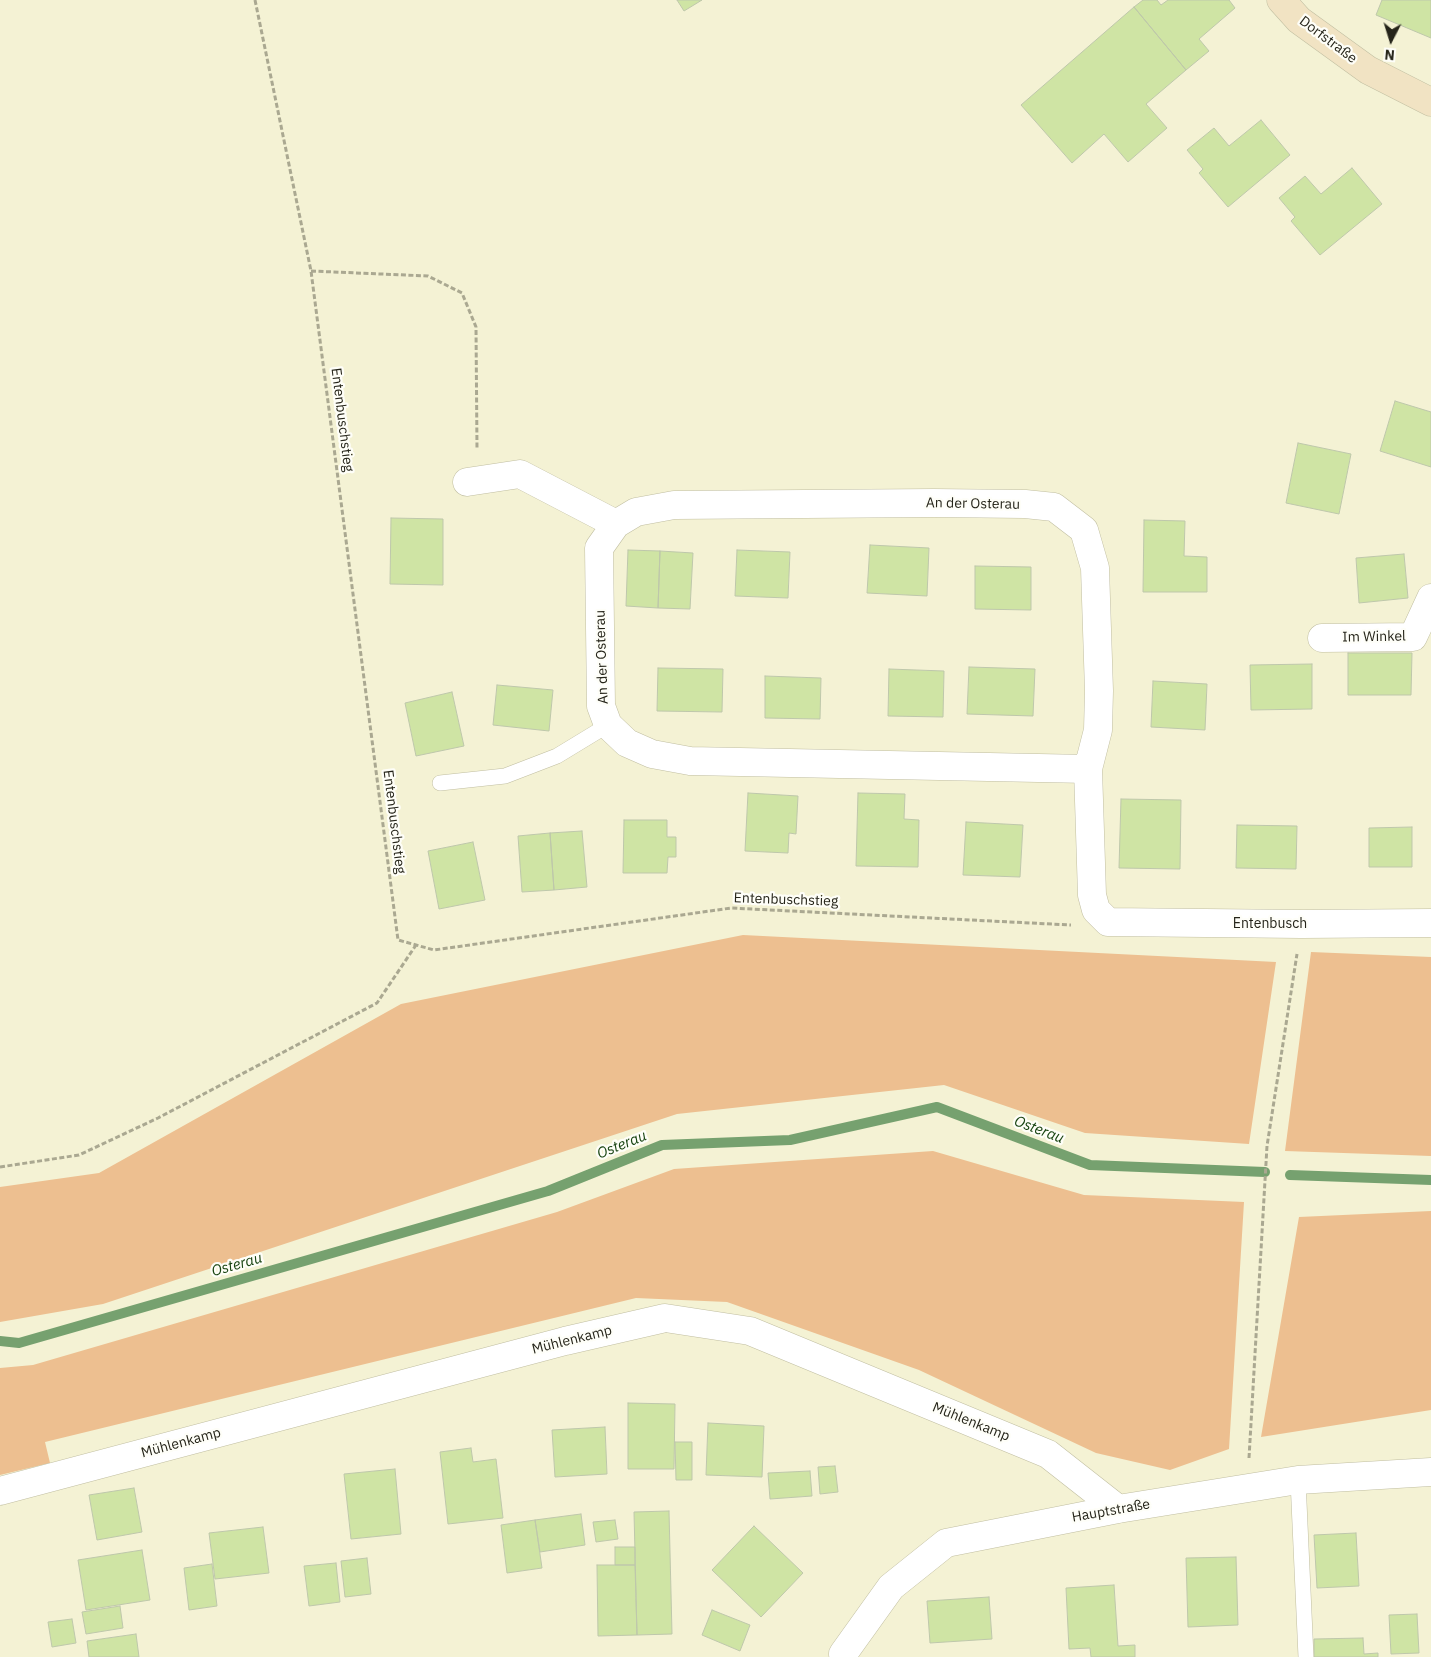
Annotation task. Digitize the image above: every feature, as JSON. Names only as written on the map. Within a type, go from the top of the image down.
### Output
[{"type":"street","name":"Dorfstraße","points":[[1281,0],[1299,20],[1368,70],[1431,102]]},
{"type":"street","points":[[466,482],[520,474],[616,524]]},
{"type":"street","name":"An der Osterau","points":[[608,725],[602,706],[599,548],[616,524],[636,512],[674,505],[934,503],[1025,504],[1054,507],[1084,530],[1095,568],[1099,692],[1098,730],[1088,770],[1092,895],[1096,910],[1108,922]]},
{"type":"street","name":"Im Winkel","points":[[1322,638],[1413,637],[1431,598]]},
{"type":"street","points":[[608,725],[626,743],[635,747],[652,754],[690,760],[1088,770]]},
{"type":"street","name":"Entenbusch","points":[[1108,922],[1431,923]]},
{"type":"street","name":"Mühlenkamp","points":[[0,1490],[565,1341],[664,1318],[750,1331],[1048,1454],[1118,1509]]},
{"type":"street","name":"Hauptstraße","points":[[844,1657],[843,1654],[891,1587],[946,1543],[1118,1509],[1298,1480],[1431,1472]]},
{"type":"lane","points":[[440,784],[505,776],[557,756],[608,725]]},
{"type":"lane","points":[[1298,1480],[1306,1657]]},
{"type":"path","name":"Entenbuschstieg","points":[[255,0],[311,270],[398,940],[434,950],[731,908],[1088,926],[1108,922]]},
{"type":"path","points":[[311,270],[428,276],[462,293],[476,327],[477,452]]},
{"type":"path","points":[[1248,1461],[1267,1146],[1302,924]]},
{"type":"path","points":[[0,1167],[79,1155],[158,1118],[377,1003],[416,945]]},
{"type":"shaded area","points":[[743,935],[1276,962],[1249,1144],[1085,1133],[944,1085],[677,1114],[103,1304],[0,1322],[0,1187],[99,1173],[401,1004]]},
{"type":"shaded area","points":[[1311,952],[1431,957],[1431,1156],[1285,1151]]},
{"type":"shaded area","points":[[933,1151],[1084,1195],[1244,1202],[1229,1449],[1170,1470],[1096,1453],[919,1370],[727,1302],[636,1298],[45,1442],[50,1463],[0,1475],[0,1368],[33,1365],[557,1212],[674,1169]]},
{"type":"shaded area","points":[[1431,1211],[1431,1410],[1261,1437],[1299,1217]]},
{"type":"building","points":[[677,0],[702,0],[684,11]]},
{"type":"building","points":[[1143,0],[1157,0],[1161,5],[1168,0],[1229,0],[1235,8],[1199,39],[1209,51],[1186,70],[1134,7]]},
{"type":"building","points":[[1382,0],[1431,0],[1431,38],[1376,15]]},
{"type":"building","points":[[1134,7],[1186,70],[1146,104],[1167,128],[1128,162],[1104,134],[1072,163],[1021,105]]},
{"type":"building","points":[[1261,120],[1290,155],[1228,207],[1199,173],[1203,169],[1187,150],[1214,128],[1229,146]]},
{"type":"building","points":[[1352,168],[1382,204],[1320,255],[1291,221],[1295,217],[1279,198],[1305,176],[1321,194]]},
{"type":"building","points":[[1395,401],[1431,412],[1431,467],[1380,451]]},
{"type":"building","points":[[1298,443],[1351,454],[1339,514],[1286,503]]},
{"type":"building","points":[[391,518],[443,519],[443,585],[390,584]]},
{"type":"building","points":[[1144,520],[1185,521],[1184,556],[1207,557],[1207,592],[1143,592]]},
{"type":"building","points":[[870,545],[929,548],[927,596],[867,593]]},
{"type":"building","points":[[628,550],[660,551],[658,608],[626,606]]},
{"type":"building","points":[[737,550],[790,552],[788,598],[735,596]]},
{"type":"building","points":[[660,551],[693,553],[690,609],[658,608]]},
{"type":"building","points":[[1404,554],[1408,598],[1359,603],[1356,558]]},
{"type":"building","points":[[975,566],[1031,567],[1031,610],[975,609]]},
{"type":"building","points":[[1348,653],[1412,653],[1411,695],[1348,695]]},
{"type":"building","points":[[1312,664],[1312,709],[1251,710],[1250,665]]},
{"type":"building","points":[[969,667],[1035,669],[1033,716],[967,714]]},
{"type":"building","points":[[658,668],[723,669],[722,712],[657,711]]},
{"type":"building","points":[[889,669],[944,671],[943,717],[888,716]]},
{"type":"building","points":[[765,676],[821,678],[820,719],[765,718]]},
{"type":"building","points":[[1153,681],[1207,684],[1205,730],[1151,727]]},
{"type":"building","points":[[497,685],[553,690],[549,731],[493,725]]},
{"type":"building","points":[[452,692],[464,746],[416,756],[405,703]]},
{"type":"building","points":[[748,793],[798,796],[796,834],[789,833],[788,853],[745,851]]},
{"type":"building","points":[[858,793],[905,794],[904,819],[919,820],[918,867],[856,866]]},
{"type":"building","points":[[1121,799],[1181,800],[1180,869],[1119,868]]},
{"type":"building","points":[[624,820],[667,820],[667,837],[676,837],[676,857],[668,857],[667,873],[623,873]]},
{"type":"building","points":[[966,822],[1023,825],[1020,877],[963,875]]},
{"type":"building","points":[[1237,825],[1297,826],[1296,869],[1236,868]]},
{"type":"building","points":[[1412,827],[1412,867],[1369,867],[1369,828]]},
{"type":"building","points":[[582,831],[587,887],[554,890],[550,833]]},
{"type":"building","points":[[550,833],[554,890],[522,892],[518,836]]},
{"type":"building","points":[[473,842],[485,900],[439,909],[428,851]]},
{"type":"building","points":[[628,1403],[675,1404],[674,1469],[628,1469]]},
{"type":"building","points":[[708,1423],[764,1426],[762,1477],[706,1475]]},
{"type":"building","points":[[605,1427],[607,1474],[555,1477],[552,1430]]},
{"type":"building","points":[[675,1442],[692,1442],[692,1480],[676,1480]]},
{"type":"building","points":[[471,1448],[473,1462],[496,1459],[503,1518],[448,1524],[440,1452]]},
{"type":"building","points":[[835,1466],[838,1492],[820,1494],[818,1467]]},
{"type":"building","points":[[395,1469],[401,1534],[351,1539],[344,1474]]},
{"type":"building","points":[[810,1471],[812,1496],[770,1499],[768,1473]]},
{"type":"building","points":[[134,1488],[142,1532],[97,1540],[89,1495]]},
{"type":"building","points":[[669,1511],[672,1634],[637,1635],[634,1512]]},
{"type":"building","points":[[581,1514],[585,1545],[540,1552],[535,1520]]},
{"type":"building","points":[[535,1520],[542,1568],[507,1573],[501,1525]]},
{"type":"building","points":[[615,1520],[618,1539],[596,1542],[593,1522]]},
{"type":"building","points":[[754,1526],[803,1573],[761,1617],[712,1570]]},
{"type":"building","points":[[263,1527],[269,1573],[215,1579],[209,1533]]},
{"type":"building","points":[[1356,1533],[1359,1586],[1317,1588],[1314,1535]]},
{"type":"building","points":[[615,1547],[635,1547],[635,1565],[615,1565]]},
{"type":"building","points":[[142,1550],[150,1600],[86,1610],[78,1560]]},
{"type":"building","points":[[1236,1557],[1238,1625],[1188,1627],[1186,1558]]},
{"type":"building","points":[[367,1558],[371,1594],[345,1597],[341,1561]]},
{"type":"building","points":[[336,1563],[340,1602],[309,1606],[304,1566]]},
{"type":"building","points":[[212,1564],[217,1606],[189,1610],[184,1568]]},
{"type":"building","points":[[597,1565],[635,1565],[637,1635],[598,1636]]},
{"type":"building","points":[[1114,1585],[1118,1646],[1135,1645],[1135,1657],[1091,1657],[1090,1648],[1069,1649],[1066,1588]]},
{"type":"building","points":[[989,1597],[992,1639],[930,1643],[927,1601]]},
{"type":"building","points":[[120,1606],[123,1628],[86,1634],[82,1612]]},
{"type":"building","points":[[712,1610],[750,1625],[740,1651],[702,1635]]},
{"type":"building","points":[[1417,1614],[1419,1653],[1391,1654],[1389,1615]]},
{"type":"building","points":[[72,1619],[76,1643],[52,1647],[48,1622]]},
{"type":"building","points":[[136,1634],[139,1657],[89,1657],[87,1641]]},
{"type":"building","points":[[1363,1638],[1364,1654],[1378,1653],[1378,1657],[1314,1657],[1314,1639]]},
{"type":"waterway","name":"Osterau","points":[[0,1341],[19,1343],[548,1191],[662,1145],[790,1140],[937,1107],[1090,1165],[1265,1172]]},
{"type":"waterway","name":"Osterau","points":[[1290,1175],[1431,1180]]}]
